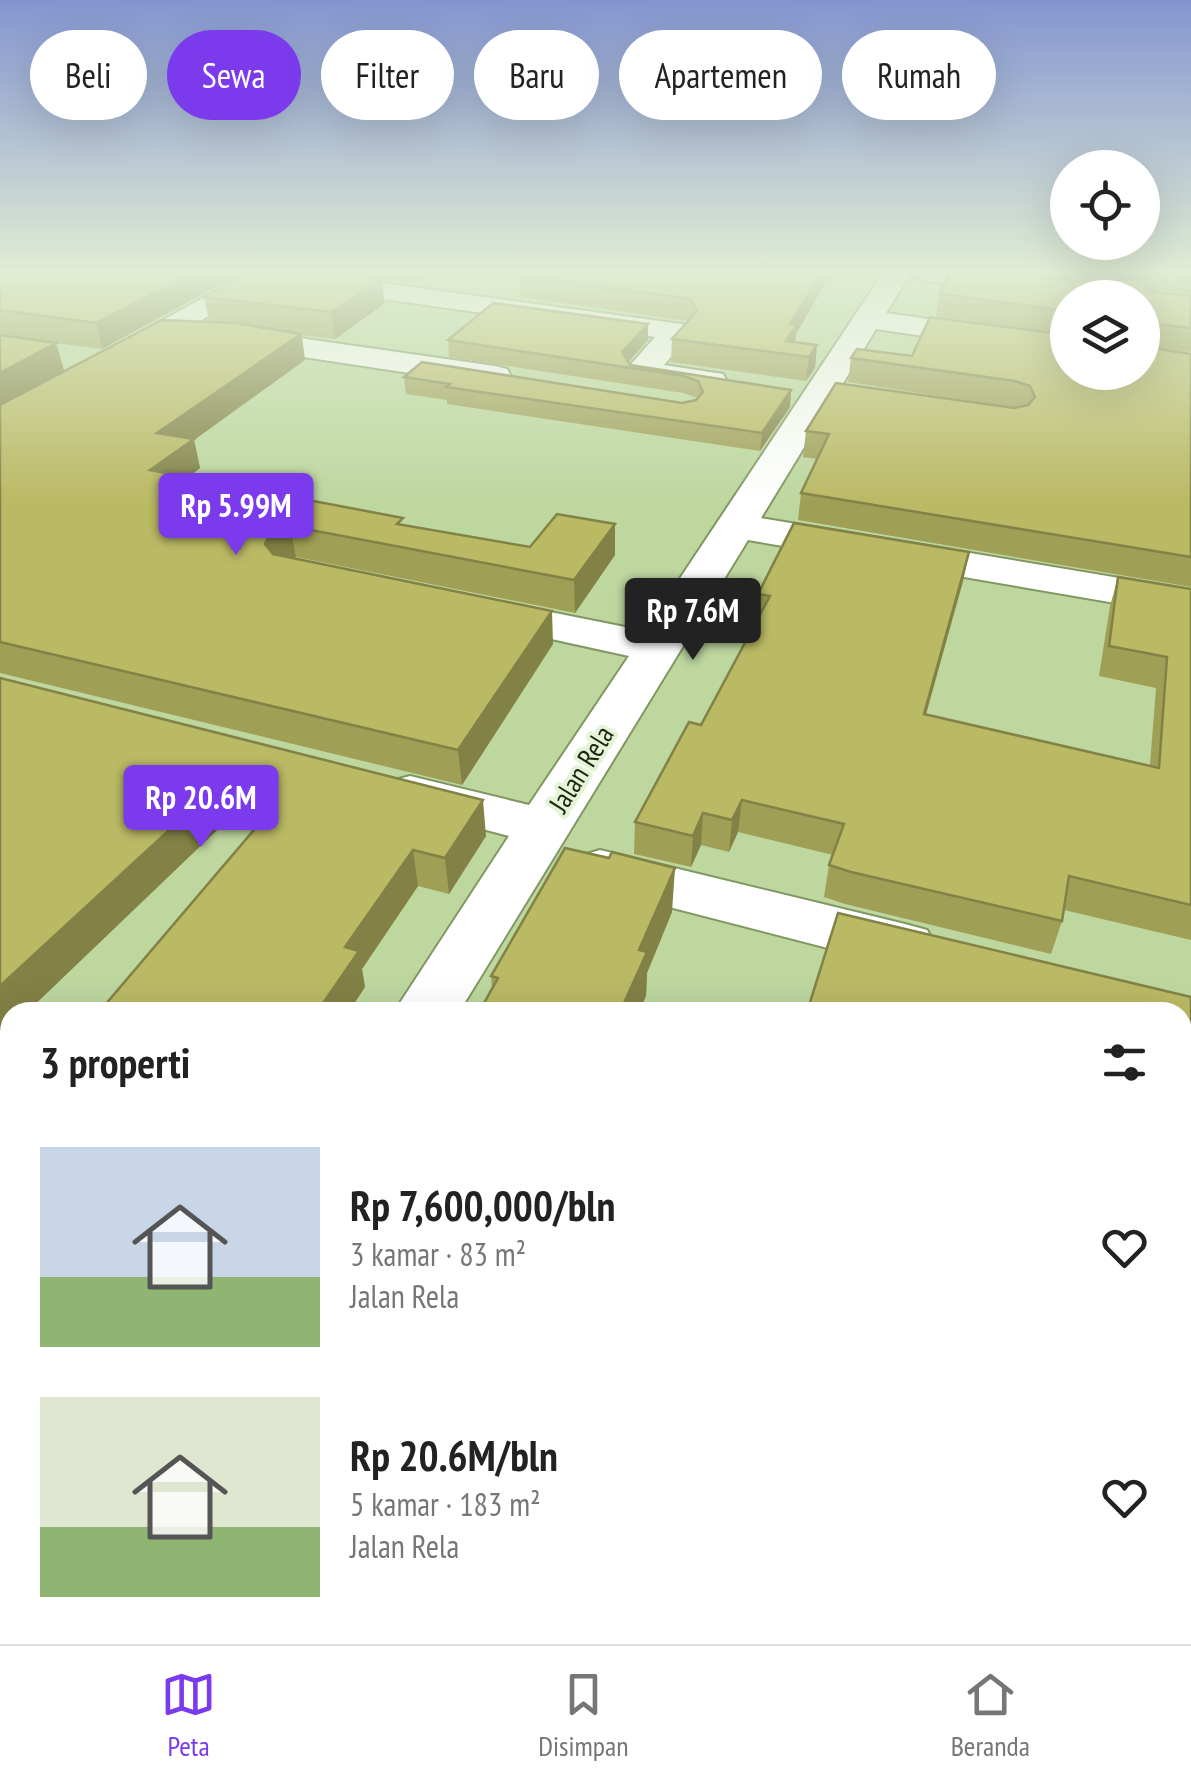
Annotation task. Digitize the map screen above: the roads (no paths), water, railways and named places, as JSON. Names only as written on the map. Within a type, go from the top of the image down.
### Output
[{"type":"street","points":[[0,424],[131,350]]},
{"type":"street","points":[[322,350],[530,382]]},
{"type":"street","points":[[626,398],[731,399],[641,371],[661,350]]},
{"type":"street","name":"Jalan Rela","points":[[432,1002],[736,526],[806,404],[845,350]]},
{"type":"street","points":[[53,356],[106,364]]},
{"type":"street","points":[[736,526],[1191,603]]},
{"type":"street","points":[[444,604],[658,648]]},
{"type":"street","points":[[357,780],[536,839],[965,961]]}]
